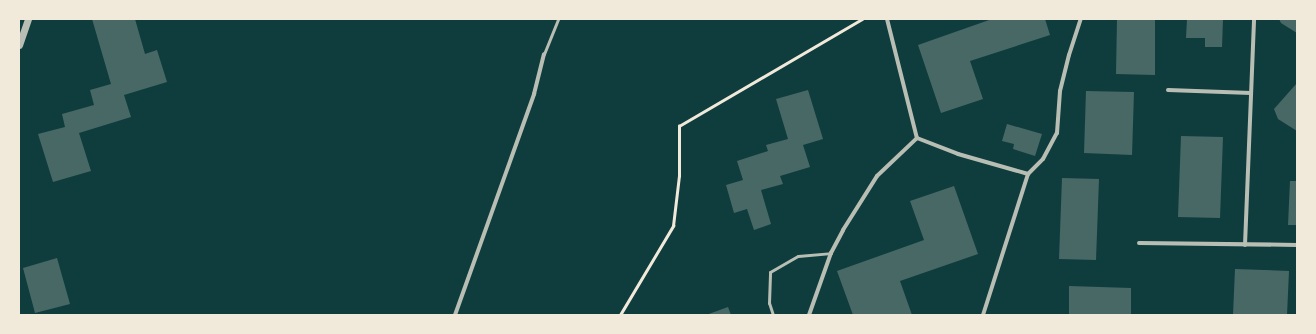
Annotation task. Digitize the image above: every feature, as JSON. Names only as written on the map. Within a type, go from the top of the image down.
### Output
[{"type":"street","points":[[19,45],[28,19]]},
{"type":"street","points":[[887,19],[917,138]]},
{"type":"street","points":[[983,315],[1028,174],[1043,159],[1057,133],[1060,91],[1081,19]]},
{"type":"street","points":[[1244,245],[1254,19]]},
{"type":"street","points":[[455,315],[534,94],[544,54]]},
{"type":"street","points":[[1168,90],[1251,93]]},
{"type":"street","points":[[917,138],[958,154],[1028,174]]},
{"type":"street","points":[[809,315],[831,253],[877,176],[917,138]]},
{"type":"street","points":[[1139,243],[1297,245]]},
{"type":"lane","points":[[544,54],[558,19]]},
{"type":"lane","points":[[773,315],[769,302],[770,272],[798,256],[831,253]]},
{"type":"path","points":[[620,315],[673,226],[679,176],[679,126],[862,19]]},
{"type":"building","points":[[92,19],[135,19],[145,54],[157,50],[167,82],[124,95],[131,117],[79,133],[91,171],[53,182],[38,134],[65,127],[62,114],[94,105],[90,90],[111,84]]},
{"type":"building","points":[[992,19],[1045,19],[1050,35],[970,61],[983,99],[941,113],[918,45]]},
{"type":"building","points":[[1117,19],[1155,19],[1155,75],[1116,74]]},
{"type":"building","points":[[1187,19],[1223,19],[1222,47],[1205,47],[1205,38],[1186,38]]},
{"type":"building","points":[[1279,19],[1297,19],[1297,33],[1281,23]]},
{"type":"building","points":[[1297,83],[1297,131],[1278,119],[1274,109]]},
{"type":"building","points":[[808,90],[823,139],[803,145],[810,167],[780,176],[783,184],[761,190],[771,224],[754,230],[747,209],[734,213],[726,185],[743,180],[737,161],[768,151],[766,145],[788,139],[776,99]]},
{"type":"building","points":[[1086,91],[1134,92],[1132,155],[1084,153]]},
{"type":"building","points":[[1007,124],[1042,134],[1035,156],[1013,149],[1014,144],[1002,141]]},
{"type":"building","points":[[1181,136],[1223,137],[1220,218],[1178,217]]},
{"type":"building","points":[[1062,178],[1099,179],[1096,260],[1059,259]]},
{"type":"building","points":[[1290,181],[1297,181],[1297,225],[1288,225]]},
{"type":"building","points":[[954,186],[978,254],[900,281],[912,315],[853,315],[837,271],[924,240],[910,201]]},
{"type":"building","points":[[57,258],[70,304],[35,313],[23,268]]},
{"type":"building","points":[[1235,269],[1289,271],[1287,315],[1233,315]]},
{"type":"building","points":[[1069,286],[1131,288],[1131,315],[1069,315]]},
{"type":"building","points":[[728,307],[731,315],[706,315]]}]
